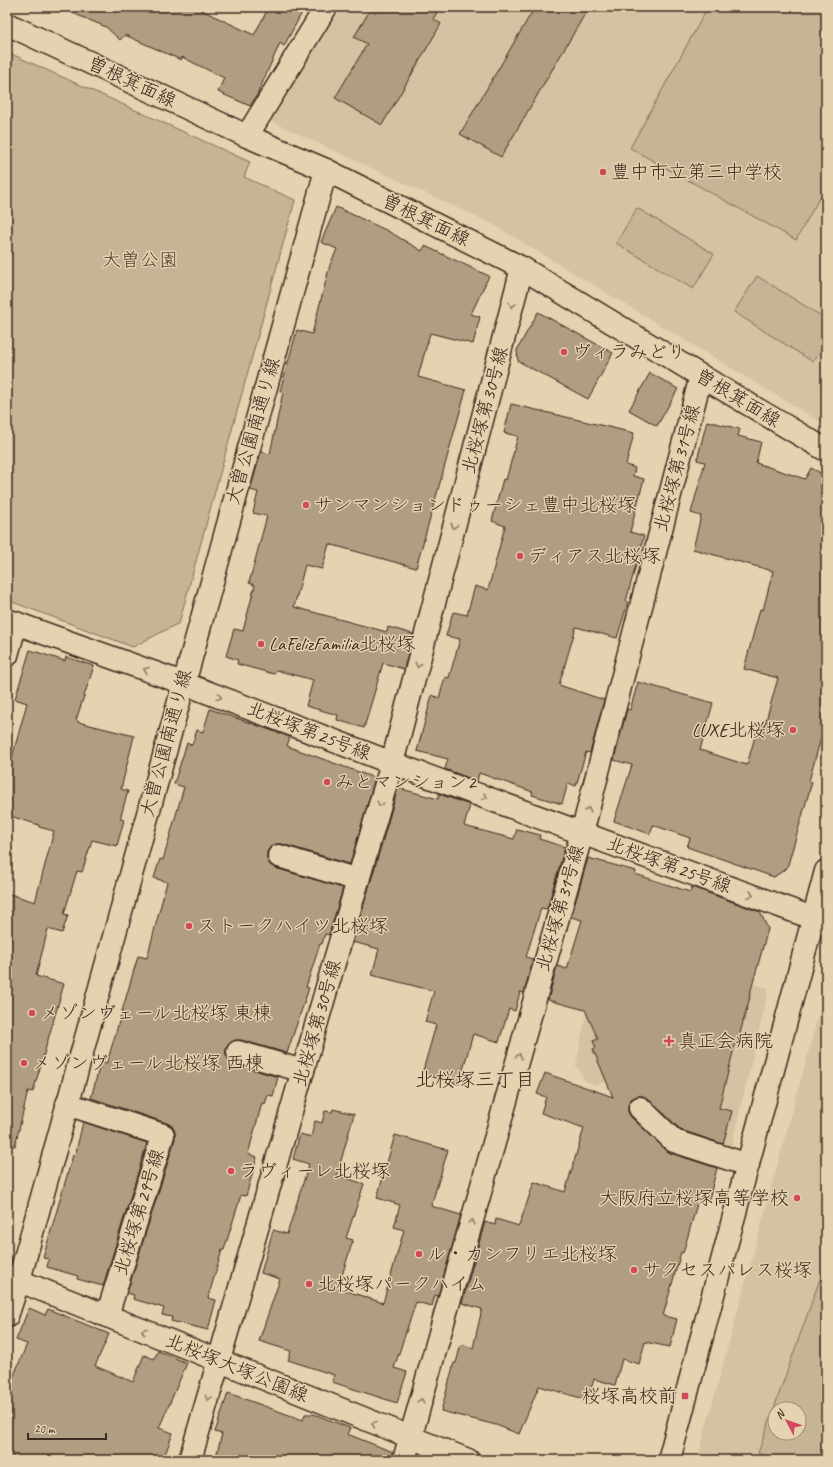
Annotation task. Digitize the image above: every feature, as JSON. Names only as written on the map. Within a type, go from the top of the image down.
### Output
[{"type":"street","points":[[247,136],[326,7]]},
{"type":"street","name":"曽根箕面線","points":[[7,24],[247,136],[326,170],[522,268],[826,450]]},
{"type":"street","name":"大曽公園南通り線","points":[[7,1316],[13,1278],[67,1104],[326,170]]},
{"type":"street","name":"北桜塚第30号線","points":[[190,1460],[392,763],[522,268]]},
{"type":"street","name":"北桜塚第31号線","points":[[404,1460],[582,833],[701,376]]},
{"type":"street","points":[[7,656],[12,622]]},
{"type":"street","name":"北桜塚第25号線","points":[[12,622],[183,683],[392,763],[820,921]]},
{"type":"street","points":[[279,856],[358,880]]},
{"type":"street","points":[[669,1460],[748,1165],[820,921],[826,871]]},
{"type":"street","points":[[238,1052],[303,1071]]},
{"type":"street","name":"北桜塚第29号線","points":[[67,1104],[163,1135],[108,1316]]},
{"type":"street","points":[[640,1108],[674,1141],[748,1165]]},
{"type":"street","name":"北桜塚大塚公園線","points":[[13,1278],[468,1460]]},
{"type":"shaded area","name":"豊中市立第三中学校","points":[[338,7],[826,7],[826,425],[492,224],[268,120]]},
{"type":"shaded area","name":"真正会病院","points":[[608,947],[769,988],[731,1148],[673,1135],[625,1074],[596,1085],[585,1081],[576,1065],[586,1014],[602,1017]]},
{"type":"shaded area","name":"大阪府立桜塚高等学校","points":[[826,987],[826,1460],[697,1460]]},
{"type":"green space","points":[[708,7],[826,7],[826,186],[796,240],[630,148]]},
{"type":"green space","name":"大曽公園","points":[[7,52],[250,162],[244,177],[295,200],[179,623],[133,647],[7,600]]},
{"type":"green space","points":[[637,208],[714,254],[693,289],[616,243]]},
{"type":"green space","points":[[757,276],[826,319],[826,342],[813,362],[734,312]]},
{"type":"green space","points":[[826,1262],[826,1460],[778,1460],[758,1453],[767,1428],[767,1441],[807,1441],[807,1401],[777,1401]]},
{"type":"building","points":[[58,7],[195,7],[254,35],[269,7],[305,7],[284,46],[280,43],[257,95],[250,106],[218,92],[224,78],[182,57],[181,60],[125,35],[120,40],[106,27]]},
{"type":"building","points":[[372,7],[440,7],[433,19],[441,24],[382,125],[335,98],[367,44],[354,37]]},
{"type":"building","points":[[535,7],[589,7],[501,157],[460,134]]},
{"type":"building","points":[[336,207],[388,231],[422,251],[425,246],[489,276],[471,314],[480,317],[473,344],[430,333],[418,377],[466,390],[416,568],[329,544],[322,569],[305,565],[294,607],[387,632],[388,627],[413,634],[404,669],[383,663],[364,728],[337,720],[338,715],[306,706],[313,680],[276,670],[274,674],[237,664],[238,660],[226,656],[234,629],[243,631],[255,585],[249,583],[267,516],[253,513],[258,492],[250,490],[261,452],[270,454],[283,392],[280,391],[297,330],[312,334],[330,265],[337,249],[321,242]]},
{"type":"building","name":"ヴィラみどり","points":[[538,312],[613,353],[588,399],[518,361],[517,350]]},
{"type":"building","points":[[650,373],[678,389],[657,426],[629,410]]},
{"type":"building","points":[[511,404],[634,433],[626,465],[635,468],[633,476],[644,479],[630,532],[644,536],[626,601],[628,602],[617,638],[576,627],[559,685],[604,700],[590,753],[586,752],[576,786],[568,783],[562,804],[532,795],[533,792],[479,773],[477,781],[445,769],[448,759],[417,751],[432,695],[439,698],[445,677],[449,678],[460,639],[446,636],[453,612],[467,615],[475,586],[488,590],[505,526],[492,521],[503,479],[506,480],[518,436],[504,433]]},
{"type":"building","points":[[707,421],[740,429],[738,436],[761,442],[756,463],[805,479],[811,468],[826,476],[826,720],[809,781],[812,782],[787,868],[774,877],[687,847],[690,838],[653,825],[650,834],[614,821],[632,765],[614,760],[627,709],[630,710],[638,682],[713,703],[700,750],[747,765],[757,729],[763,731],[778,678],[744,669],[760,609],[763,610],[773,571],[693,549],[701,516],[691,513],[705,462],[697,460]]},
{"type":"building","points":[[30,650],[65,661],[66,657],[94,666],[76,720],[78,722],[134,736],[121,789],[128,791],[120,819],[124,820],[117,846],[92,840],[82,872],[77,871],[64,914],[68,915],[62,933],[48,929],[36,976],[64,984],[33,1092],[28,1091],[15,1146],[7,1145],[7,893],[35,902],[54,831],[7,815],[7,760],[11,761],[27,703],[15,699]]},
{"type":"building","points":[[210,709],[290,737],[287,746],[375,778],[350,864],[282,844],[276,844],[270,847],[267,852],[267,859],[270,865],[275,868],[343,888],[329,935],[325,934],[322,944],[320,944],[306,987],[309,988],[287,1053],[241,1040],[235,1040],[226,1048],[226,1055],[234,1064],[278,1077],[273,1096],[268,1095],[265,1104],[262,1103],[248,1154],[257,1157],[246,1196],[241,1195],[224,1250],[222,1250],[208,1298],[216,1300],[208,1330],[171,1321],[172,1317],[162,1315],[164,1308],[133,1299],[134,1295],[127,1293],[175,1139],[175,1132],[172,1126],[167,1123],[91,1098],[101,1061],[107,1063],[138,956],[147,958],[167,882],[154,878],[160,859],[163,860],[184,787],[174,784],[187,743],[192,745],[197,730],[203,732]]},
{"type":"building","points":[[398,788],[438,799],[439,794],[470,805],[464,826],[514,839],[517,829],[540,835],[539,839],[565,847],[547,909],[541,908],[526,957],[533,959],[524,993],[520,992],[515,1011],[509,1009],[499,1042],[473,1034],[459,1084],[422,1074],[436,1025],[425,1022],[434,991],[372,975],[379,949],[353,942]]},
{"type":"building","points":[[588,858],[636,871],[635,874],[690,892],[692,887],[760,912],[768,929],[737,1044],[735,1044],[719,1108],[732,1111],[723,1144],[681,1130],[649,1099],[643,1096],[637,1096],[631,1099],[628,1105],[628,1112],[631,1117],[670,1153],[717,1168],[709,1199],[699,1197],[683,1253],[681,1252],[663,1316],[677,1319],[670,1347],[645,1342],[639,1364],[622,1359],[615,1385],[594,1379],[588,1400],[539,1386],[519,1434],[496,1425],[441,1411],[454,1363],[456,1363],[461,1344],[473,1348],[482,1309],[462,1303],[485,1222],[495,1225],[496,1219],[519,1226],[534,1182],[565,1192],[584,1128],[541,1113],[546,1097],[537,1094],[545,1073],[613,1097],[593,1049],[596,1048],[593,1041],[598,1039],[585,1010],[548,1000],[557,966],[567,969],[582,920],[571,917]]},
{"type":"building","points":[[333,1109],[354,1114],[337,1175],[364,1184],[346,1238],[353,1240],[338,1288],[383,1303],[404,1230],[394,1227],[400,1205],[377,1198],[395,1135],[448,1150],[431,1206],[461,1215],[438,1296],[435,1295],[432,1306],[416,1302],[394,1368],[407,1372],[397,1403],[332,1382],[334,1375],[288,1360],[291,1351],[259,1341],[280,1279],[261,1273],[273,1230],[287,1234],[309,1164],[293,1159],[300,1134],[311,1137],[315,1121],[322,1123],[325,1111],[332,1112]]},
{"type":"building","points":[[83,1122],[147,1143],[103,1286],[77,1279],[78,1276],[47,1267],[49,1259],[43,1258],[73,1155],[75,1156]]},
{"type":"building","points":[[29,1308],[45,1315],[48,1309],[109,1334],[95,1366],[133,1382],[144,1355],[154,1359],[158,1351],[187,1363],[159,1428],[173,1433],[163,1460],[19,1460],[7,1454],[7,1392],[27,1344],[16,1340]]},
{"type":"building","points":[[228,1393],[303,1420],[305,1414],[314,1414],[350,1428],[347,1434],[393,1452],[392,1460],[215,1460],[222,1434],[215,1432]]},
{"type":"place","name":"豊中市立第三中学校","points":[[603,172]]},
{"type":"place","name":"ヴィラみどり","points":[[564,352]]},
{"type":"place","name":"サンマンションドゥーシェ豊中北桜塚","points":[[306,505]]},
{"type":"place","name":"ディアス北桜塚","points":[[520,556]]},
{"type":"place","name":"LaFelizFamilia北桜塚","points":[[261,644]]},
{"type":"place","name":"LUXE北桜塚","points":[[793,730]]},
{"type":"place","name":"みとマンション2","points":[[327,782]]},
{"type":"place","name":"ストークハイツ北桜塚","points":[[189,926]]},
{"type":"place","name":"メゾンヴェール北桜塚 東棟","points":[[32,1013]]},
{"type":"place","name":"真正会病院","points":[[669,1041]]},
{"type":"place","name":"メゾンヴェール北桜塚 西棟","points":[[24,1063]]},
{"type":"place","name":"ラヴィーレ北桜塚","points":[[231,1171]]},
{"type":"place","name":"大阪府立桜塚高等学校","points":[[797,1198]]},
{"type":"place","name":"ル・カンフリエ北桜塚","points":[[419,1254]]},
{"type":"place","name":"サクセスパレス桜塚","points":[[634,1270]]},
{"type":"place","name":"北桜塚パークハイム","points":[[309,1284]]},
{"type":"place","name":"桜塚高校前","points":[[685,1396]]},
{"type":"district","name":"北桜塚三丁目","points":[[475,1079]]}]
